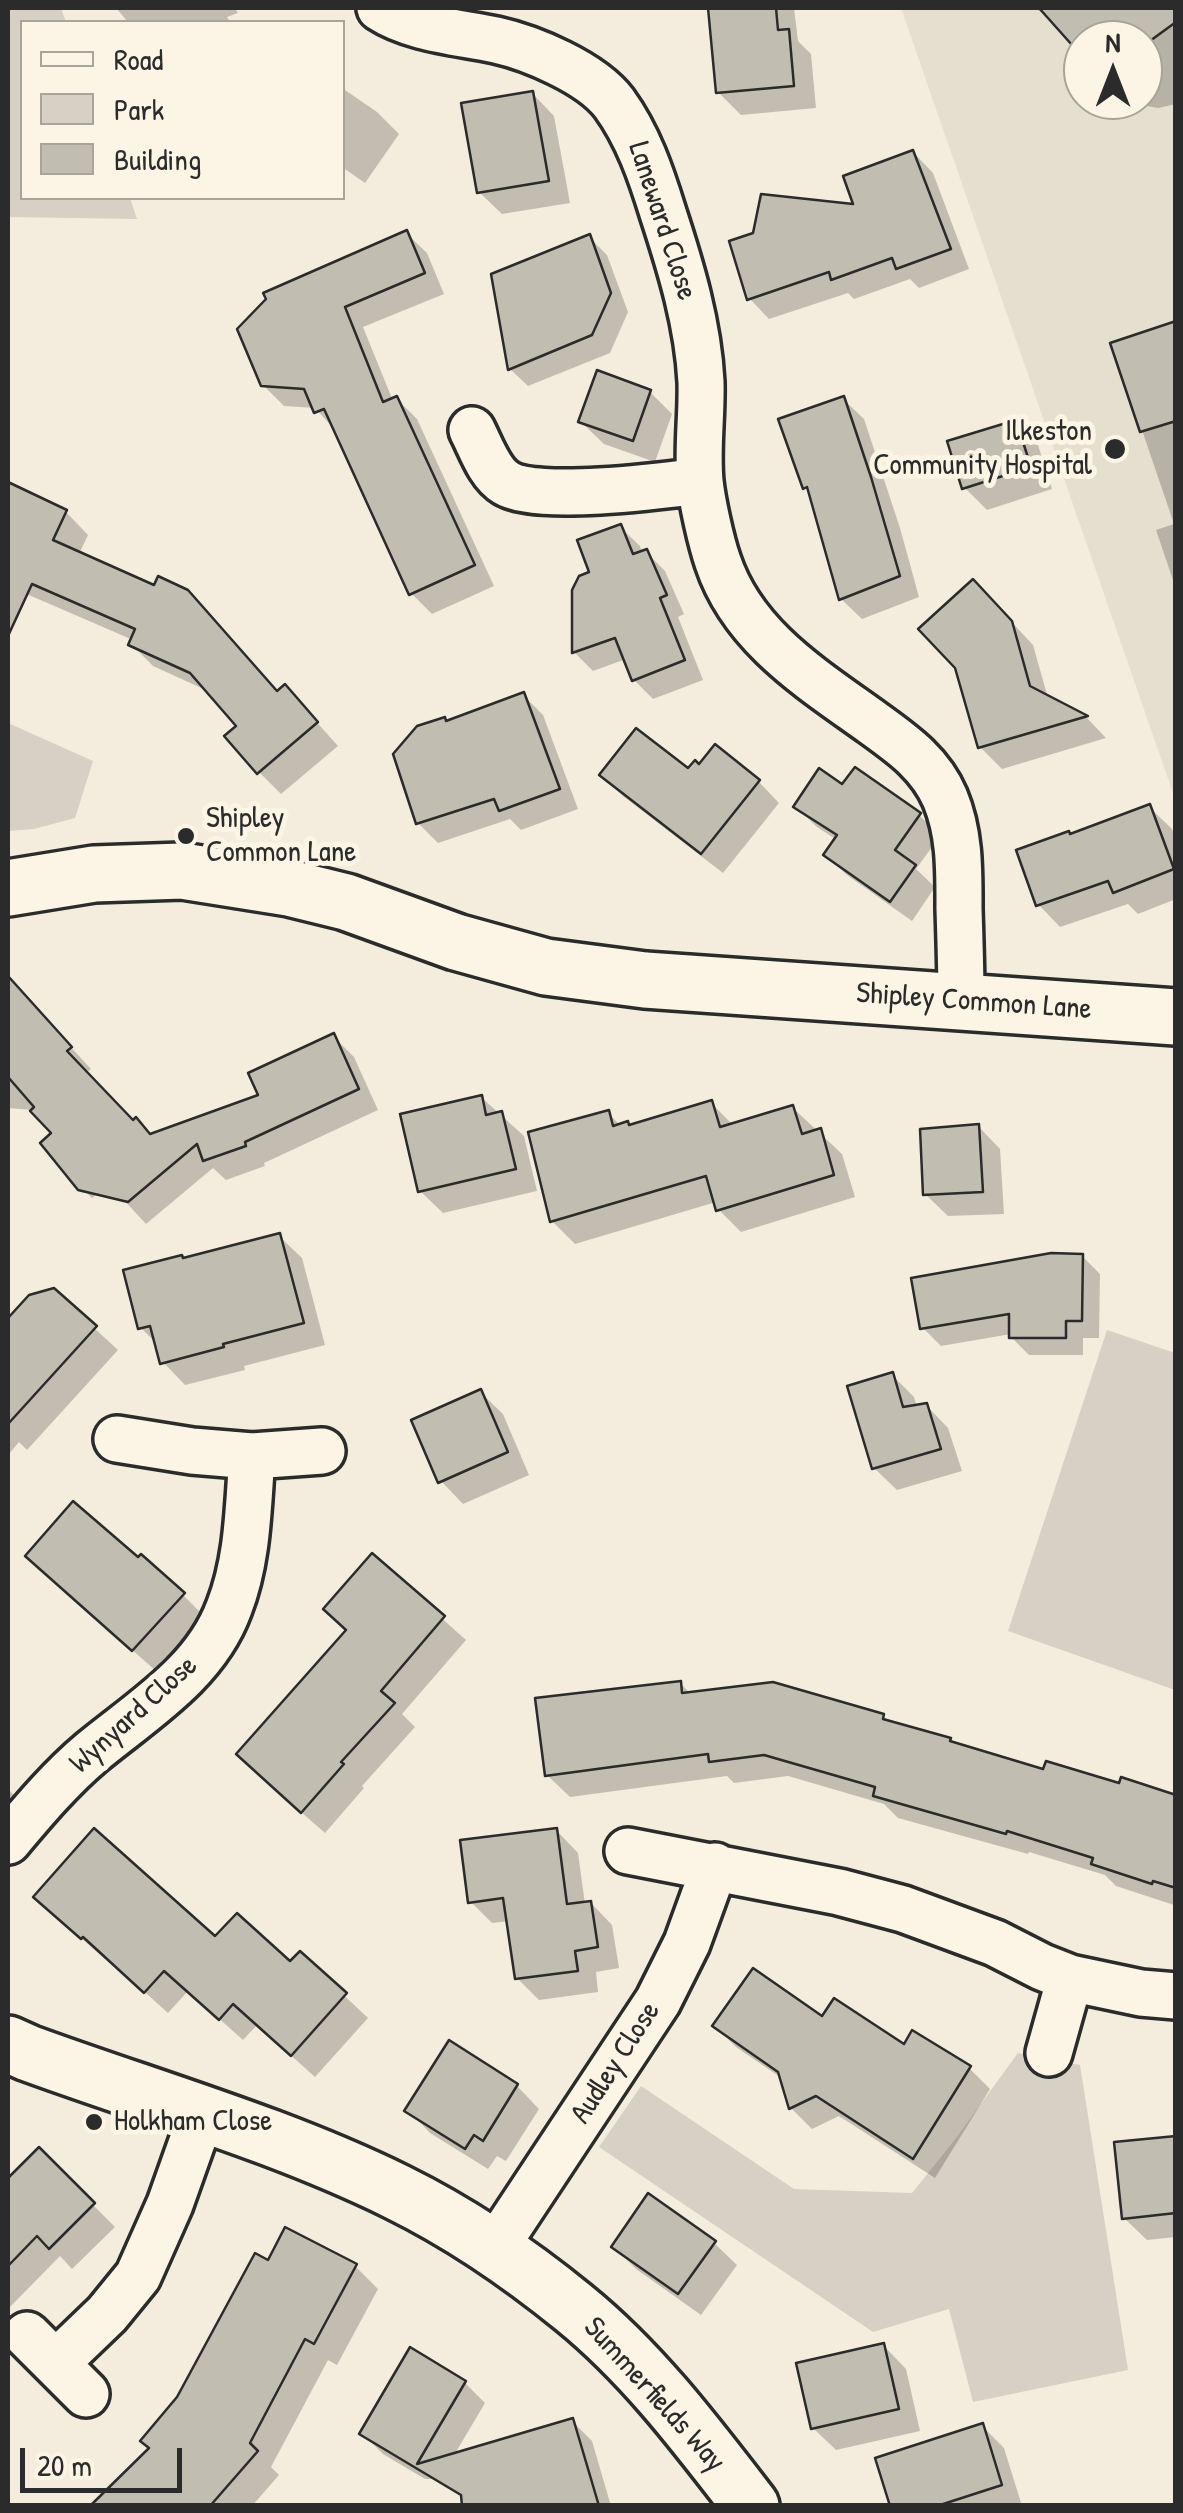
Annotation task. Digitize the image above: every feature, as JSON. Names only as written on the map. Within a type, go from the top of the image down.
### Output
[{"type":"street","name":"Laneward Close","points":[[380,8],[458,33],[500,40],[592,80],[612,100],[636,138],[682,268],[689,299],[700,380],[700,481],[718,563],[756,630],[799,670],[912,751],[932,775],[944,797],[958,844],[961,1000]]},
{"type":"street","points":[[472,430],[493,470],[504,482],[521,490],[633,490],[700,481]]},
{"type":"street","name":"Shipley Common Lane","points":[[8,888],[94,874],[182,871],[289,888],[346,902],[456,942],[546,966],[645,980],[1176,1017]]},
{"type":"street","points":[[116,1439],[252,1456],[322,1451]]},
{"type":"street","name":"Wynyard Close","points":[[8,1841],[53,1788],[176,1684],[205,1651],[228,1612],[238,1582],[252,1456]]},
{"type":"street","points":[[628,1851],[716,1866],[904,1909],[1070,1978],[1176,1996]]},
{"type":"street","name":"Audley Close","points":[[494,2249],[658,2001],[688,1944],[716,1866]]},
{"type":"street","points":[[1049,2052],[1070,1978]]},
{"type":"street","name":"Summerfields Way","points":[[8,2044],[313,2154],[398,2192],[494,2249],[576,2310],[642,2372],[751,2506]]},
{"type":"street","points":[[56,2364],[107,2314],[138,2276],[170,2204],[202,2114]]},
{"type":"shaded area","name":"Ilkeston Community Hospital","points":[[901,8],[1175,8],[1175,799]]},
{"type":"green space","points":[[8,8],[61,8],[65,20],[20,20],[20,200],[131,200],[137,219],[8,217]]},
{"type":"green space","points":[[8,723],[93,761],[75,818],[8,831]]},
{"type":"green space","points":[[1107,1330],[1175,1353],[1175,1690],[1008,1631]]},
{"type":"green space","points":[[1018,2053],[1080,2065],[1128,2370],[973,2402],[949,2309],[873,2332],[599,2147],[641,2086],[794,2189],[912,2193]]},
{"type":"building","points":[[708,8],[776,8],[778,30],[789,29],[794,86],[716,93]]},
{"type":"building","points":[[1039,8],[1176,8],[1176,22],[1163,31],[1163,20],[1063,20],[1063,35]]},
{"type":"building","points":[[533,91],[549,181],[477,193],[461,103]]},
{"type":"building","points":[[913,150],[951,249],[896,269],[892,258],[831,280],[829,272],[747,300],[729,241],[753,233],[761,194],[853,204],[843,176]]},
{"type":"building","points":[[407,230],[425,273],[345,307],[383,402],[397,396],[475,565],[409,595],[324,409],[314,413],[304,389],[261,386],[237,329],[266,299],[263,293]]},
{"type":"building","points":[[590,234],[611,293],[592,335],[508,370],[491,274]]},
{"type":"building","points":[[1176,321],[1176,421],[1140,432],[1110,343]]},
{"type":"building","points":[[597,370],[651,390],[633,441],[578,422]]},
{"type":"building","points":[[844,396],[900,576],[839,600],[807,487],[803,489],[778,419]]},
{"type":"building","points":[[1016,420],[1031,467],[962,489],[947,441]]},
{"type":"building","points":[[8,482],[67,510],[53,540],[154,585],[158,576],[188,590],[277,691],[285,684],[318,722],[257,774],[224,736],[236,726],[190,673],[128,645],[135,629],[32,584],[8,636]]},
{"type":"building","points":[[621,524],[633,554],[647,549],[667,595],[660,598],[685,660],[632,681],[615,638],[572,653],[572,590],[579,576],[589,572],[577,540]]},
{"type":"building","points":[[973,579],[1012,621],[1030,686],[1088,716],[978,748],[955,668],[918,629]]},
{"type":"building","points":[[524,692],[560,789],[499,811],[494,799],[416,824],[393,754],[417,726],[445,717],[446,721]]},
{"type":"building","points":[[636,728],[688,768],[695,760],[699,764],[715,744],[760,780],[701,854],[599,775]]},
{"type":"building","points":[[855,767],[921,813],[895,850],[916,865],[890,902],[823,855],[837,835],[793,807],[819,768],[842,784]]},
{"type":"building","points":[[1150,804],[1174,869],[1113,893],[1108,881],[1036,906],[1016,850]]},
{"type":"building","points":[[8,976],[72,1047],[67,1051],[150,1134],[258,1095],[248,1073],[334,1033],[359,1089],[245,1142],[246,1146],[203,1161],[197,1144],[128,1202],[78,1190],[40,1143],[51,1133],[30,1111],[34,1107],[8,1077]]},
{"type":"building","points":[[482,1095],[486,1115],[502,1111],[516,1169],[418,1192],[400,1114]]},
{"type":"building","points":[[712,1100],[720,1127],[793,1105],[802,1134],[821,1128],[834,1175],[716,1211],[706,1176],[550,1222],[528,1132],[609,1110],[613,1126],[628,1121],[629,1125]]},
{"type":"building","points":[[979,1124],[983,1192],[923,1195],[920,1129]]},
{"type":"building","points":[[280,1233],[304,1323],[160,1364],[150,1326],[138,1329],[123,1270]]},
{"type":"building","points":[[1051,1253],[1083,1254],[1082,1321],[1066,1321],[1066,1338],[1009,1338],[1009,1314],[920,1329],[911,1278]]},
{"type":"building","points":[[54,1288],[97,1326],[8,1424],[8,1318],[29,1295]]},
{"type":"building","points":[[893,1372],[903,1407],[927,1403],[941,1449],[872,1469],[847,1386]]},
{"type":"building","points":[[481,1389],[508,1452],[438,1483],[411,1420]]},
{"type":"building","points":[[73,1501],[185,1593],[132,1651],[25,1556]]},
{"type":"building","points":[[372,1553],[445,1616],[381,1691],[395,1703],[301,1813],[236,1754],[346,1630],[323,1609]]},
{"type":"building","points":[[681,1681],[682,1693],[773,1682],[884,1714],[883,1719],[1043,1769],[1046,1761],[1119,1783],[1121,1777],[1176,1795],[1176,1888],[1091,1864],[1093,1858],[1007,1831],[1006,1834],[873,1796],[875,1787],[764,1755],[709,1762],[708,1754],[545,1776],[535,1698]]},
{"type":"building","points":[[94,1828],[215,1936],[237,1913],[290,1961],[300,1951],[347,1993],[291,2056],[233,2004],[219,2020],[164,1971],[144,1993],[33,1897]]},
{"type":"building","points":[[557,1828],[567,1904],[591,1901],[598,1947],[575,1951],[578,1971],[515,1979],[503,1898],[468,1903],[460,1840]]},
{"type":"building","points":[[753,1968],[822,2016],[834,1998],[904,2044],[912,2030],[971,2066],[913,2159],[816,2096],[789,2109],[778,2072],[712,2026]]},
{"type":"building","points":[[449,2040],[518,2084],[483,2141],[474,2135],[465,2149],[404,2111]]},
{"type":"building","points":[[1176,2136],[1176,2213],[1122,2219],[1114,2142]]},
{"type":"building","points":[[39,2147],[95,2203],[49,2249],[37,2236],[8,2266],[8,2178]]},
{"type":"building","points":[[648,2193],[716,2241],[678,2294],[611,2247]]},
{"type":"building","points":[[285,2227],[357,2264],[314,2344],[305,2339],[250,2443],[258,2451],[210,2506],[90,2506],[149,2448],[140,2441],[177,2397],[255,2253],[268,2260]]},
{"type":"building","points":[[884,2343],[899,2409],[811,2429],[796,2363]]},
{"type":"building","points":[[410,2347],[466,2381],[417,2464],[573,2418],[599,2506],[462,2506],[461,2495],[359,2434]]},
{"type":"building","points":[[983,2423],[1002,2485],[937,2506],[890,2506],[875,2458]]},
{"type":"place","name":"Ilkeston Community Hospital","points":[[1115,449]]},
{"type":"place","name":"Shipley Common Lane","points":[[186,836]]},
{"type":"place","name":"Holkham Close","points":[[94,2122]]}]
